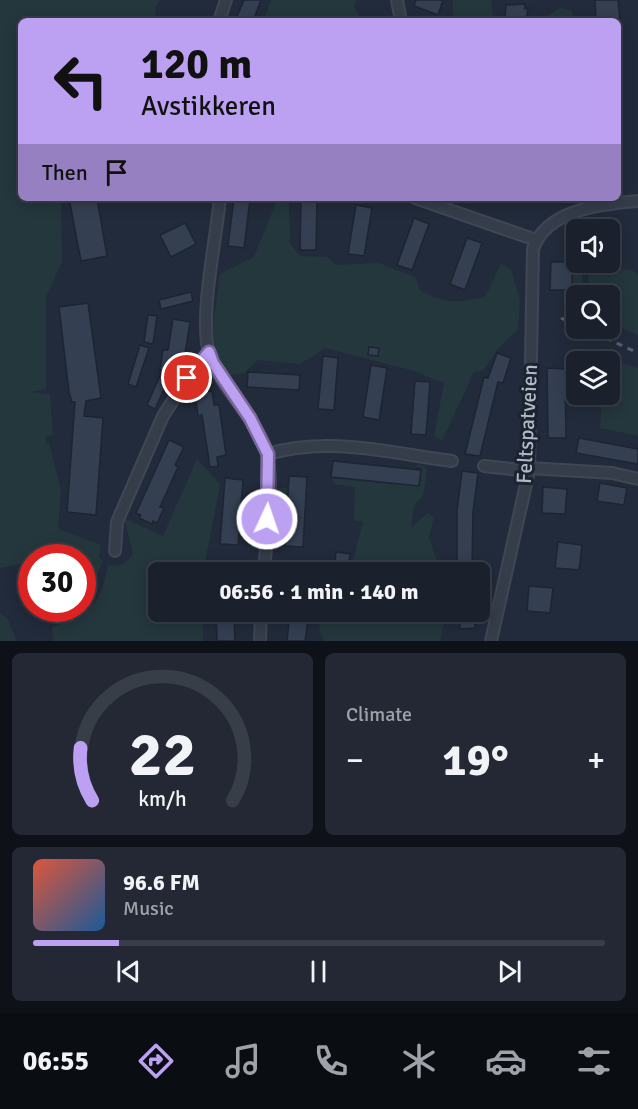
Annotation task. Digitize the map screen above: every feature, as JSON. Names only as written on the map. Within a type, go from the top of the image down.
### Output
[{"type":"street","points":[[220,18],[226,0]]},
{"type":"street","points":[[396,0],[400,18]]},
{"type":"street","points":[[220,201],[206,325],[209,352],[213,363],[250,418],[268,454],[264,562]]},
{"type":"street","points":[[424,201],[536,240],[551,224],[568,214],[615,203],[638,201]]},
{"type":"street","name":"Feltspatveien","points":[[491,641],[529,470],[531,261],[536,240]]},
{"type":"street","points":[[115,551],[117,522],[163,416],[192,371],[209,352]]},
{"type":"street","points":[[268,454],[287,449],[330,445],[452,461]]},
{"type":"street","points":[[484,466],[618,474],[638,479]]},
{"type":"street","points":[[260,641],[261,622]]},
{"type":"green space","points":[[0,0],[160,0],[155,8],[156,18],[18,18],[18,201],[61,201],[62,262],[46,297],[46,389],[30,392],[50,394],[53,435],[46,436],[46,444],[49,442],[61,491],[58,529],[101,545],[99,556],[103,562],[96,576],[96,544],[18,544],[18,565],[0,568]]},
{"type":"green space","points":[[271,0],[356,0],[354,7],[360,18],[265,18]]},
{"type":"green space","points":[[453,0],[491,0],[494,18],[453,18]]},
{"type":"green space","points":[[560,8],[571,10],[574,18],[544,18]]},
{"type":"green space","points":[[277,201],[289,202],[290,243],[300,256],[327,257],[336,265],[379,263],[415,277],[420,290],[437,298],[458,301],[485,297],[501,264],[511,269],[520,300],[518,330],[498,349],[483,371],[474,372],[442,441],[434,436],[444,383],[411,370],[325,348],[300,364],[258,360],[244,373],[230,375],[216,354],[213,325],[220,274],[254,257]]},
{"type":"green space","points":[[620,269],[632,270],[638,275],[638,335],[620,327],[620,285],[589,285],[588,273],[620,273]]},
{"type":"green space","points":[[572,273],[582,273],[582,283],[572,283]]},
{"type":"green space","points":[[620,363],[638,368],[638,436],[600,428],[601,405],[620,405]]},
{"type":"green space","points":[[197,459],[220,484],[205,562],[148,562],[148,622],[203,622],[203,641],[54,641],[52,627],[64,622],[96,622],[96,600],[108,565],[122,564],[128,561],[133,554],[124,518],[163,536]]},
{"type":"green space","points":[[413,465],[427,466],[424,467],[427,470],[423,496],[414,506],[411,528],[427,513],[434,517],[429,537],[437,562],[353,562],[363,521],[354,521],[355,487],[334,484],[332,478],[420,486],[422,468]]},
{"type":"green space","points":[[277,488],[289,488],[288,500],[276,499]]},
{"type":"green space","points":[[276,505],[288,505],[287,517],[275,516]]},
{"type":"green space","points":[[275,523],[286,523],[286,535],[274,534]]},
{"type":"green space","points":[[0,613],[7,618],[17,641],[0,641]]},
{"type":"green space","points":[[321,622],[444,622],[440,641],[324,641],[319,630]]},
{"type":"building","points":[[244,0],[261,0],[254,18],[236,18]]},
{"type":"building","points":[[416,0],[443,0],[438,15],[414,6]]},
{"type":"building","points":[[595,0],[618,0],[620,18],[596,18]]},
{"type":"building","points":[[525,4],[525,9],[528,8],[526,18],[505,18],[506,5]]},
{"type":"building","points":[[70,201],[98,201],[107,256],[81,261]]},
{"type":"building","points":[[234,201],[250,201],[244,248],[228,246]]},
{"type":"building","points":[[301,201],[317,201],[316,250],[300,250]]},
{"type":"building","points":[[356,205],[372,208],[364,256],[348,254]]},
{"type":"building","points":[[414,218],[429,224],[412,270],[397,265]]},
{"type":"building","points":[[185,223],[196,244],[171,257],[160,235]]},
{"type":"building","points":[[467,238],[482,243],[465,290],[450,284]]},
{"type":"building","points":[[551,262],[566,262],[566,273],[572,273],[572,285],[566,285],[566,290],[550,290]]},
{"type":"building","points":[[191,292],[193,301],[161,309],[159,300]]},
{"type":"building","points":[[88,303],[101,398],[86,401],[84,416],[103,418],[96,515],[67,512],[75,402],[72,402],[69,392],[59,307]]},
{"type":"building","points":[[148,315],[157,316],[153,344],[144,342]]},
{"type":"building","points":[[173,319],[190,322],[185,354],[181,353],[177,373],[172,372],[155,409],[147,405],[162,371],[160,370],[163,350],[168,350]]},
{"type":"building","points":[[140,345],[149,348],[136,387],[128,384]]},
{"type":"building","points":[[369,347],[379,348],[378,356],[368,355]]},
{"type":"building","points":[[497,353],[511,358],[503,383],[498,382],[480,456],[465,454],[484,377],[488,378]]},
{"type":"building","points":[[323,356],[338,358],[334,410],[318,409]]},
{"type":"building","points":[[371,365],[387,368],[379,420],[363,417]]},
{"type":"building","points":[[547,368],[565,369],[566,438],[548,438]]},
{"type":"building","points":[[248,372],[300,375],[299,390],[247,387]]},
{"type":"building","points":[[415,381],[430,382],[426,435],[411,434]]},
{"type":"building","points":[[212,391],[214,405],[219,405],[226,455],[217,457],[218,466],[210,467],[202,415],[198,416],[195,394]]},
{"type":"building","points":[[579,438],[638,449],[638,464],[576,453]]},
{"type":"building","points":[[169,440],[184,447],[175,465],[178,467],[160,507],[164,508],[157,523],[153,521],[152,524],[139,518],[141,515],[136,513]]},
{"type":"building","points":[[333,461],[421,470],[419,486],[331,477]]},
{"type":"building","points":[[462,471],[478,473],[473,512],[472,562],[457,562],[457,511]]},
{"type":"building","points":[[289,476],[307,477],[303,547],[285,546]]},
{"type":"building","points":[[225,478],[243,480],[238,545],[220,544]]},
{"type":"building","points":[[600,483],[627,488],[624,505],[597,501]]},
{"type":"building","points":[[543,487],[567,489],[565,514],[542,513]]},
{"type":"building","points":[[558,542],[582,545],[579,570],[555,568]]},
{"type":"building","points":[[336,552],[350,554],[349,562],[335,562]]},
{"type":"building","points":[[529,586],[553,588],[550,613],[527,611]]},
{"type":"building","points":[[216,622],[234,622],[235,641],[217,641]]},
{"type":"building","points":[[289,622],[308,622],[305,641],[287,641]]},
{"type":"building","points":[[460,622],[475,622],[475,628],[460,629]]},
{"type":"railway","points":[[561,318],[566,320]]},
{"type":"railway","points":[[608,339],[638,353]]},
{"type":"route","points":[[187,378],[209,352],[224,382],[262,439],[268,454],[270,471],[267,519]]}]
